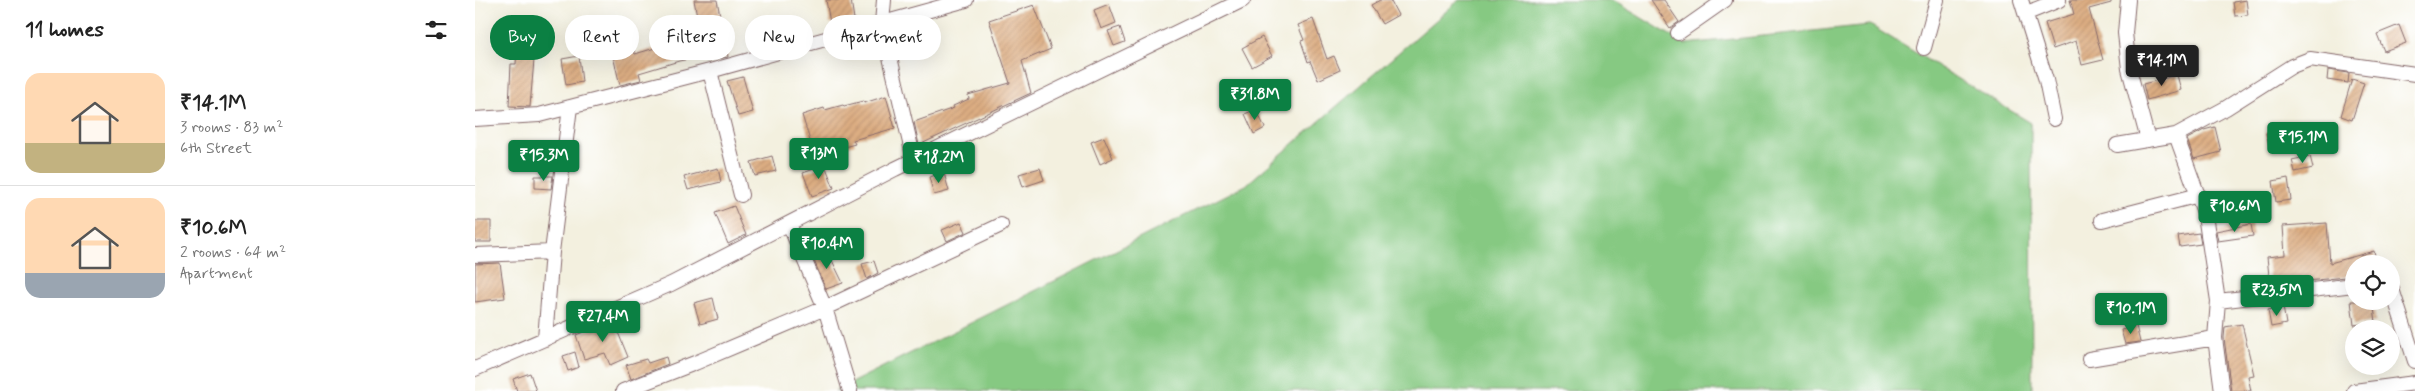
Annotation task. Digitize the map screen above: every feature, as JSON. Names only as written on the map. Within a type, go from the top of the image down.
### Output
[{"type":"street","points":[[883,0],[883,15]]},
{"type":"street","points":[[912,15],[966,0]]},
{"type":"street","points":[[475,369],[671,284],[915,160],[1243,0]]},
{"type":"street","points":[[1678,33],[1725,0]]},
{"type":"street","points":[[1924,48],[1937,0]]},
{"type":"street","points":[[2054,119],[2046,80],[2024,6],[2059,0]]},
{"type":"street","points":[[2129,0],[2125,33],[2129,69],[2147,140]]},
{"type":"street","points":[[475,119],[539,115],[711,72],[823,40]]},
{"type":"street","points":[[2117,145],[2176,135],[2226,108],[2292,66],[2311,59],[2415,74]]},
{"type":"street","points":[[892,60],[915,160]]},
{"type":"street","points":[[711,72],[741,195]]},
{"type":"street","points":[[545,339],[552,252],[570,107]]},
{"type":"street","points":[[2176,135],[2205,214],[2218,301],[2215,338],[2222,391]]},
{"type":"street","points":[[2102,220],[2199,195]]},
{"type":"street","points":[[789,224],[825,308],[850,391]]},
{"type":"street","points":[[623,391],[825,308],[1001,225]]},
{"type":"street","points":[[475,255],[552,252]]},
{"type":"street","points":[[2218,301],[2345,285]]},
{"type":"street","points":[[2399,310],[2415,361]]},
{"type":"street","points":[[2089,359],[2215,338]]},
{"type":"street","points":[[2354,391],[2415,383]]},
{"type":"green space","points":[[1459,0],[1612,0],[1685,44],[1870,25],[2031,123],[2032,391],[835,391],[1246,185]]},
{"type":"building","points":[[694,0],[717,0],[720,15],[697,15]]},
{"type":"building","points":[[826,0],[851,0],[853,15],[829,15]]},
{"type":"building","points":[[1380,0],[1390,0],[1398,15],[1382,24],[1371,5]]},
{"type":"building","points":[[1651,0],[1664,0],[1679,22],[1670,28]]},
{"type":"building","points":[[2070,0],[2111,0],[2111,3],[2089,9],[2103,60],[2082,65],[2076,41],[2053,49],[2045,23],[2074,14]]},
{"type":"building","points":[[2246,0],[2248,15],[2235,16],[2233,2]]},
{"type":"building","points":[[1109,4],[1116,23],[1101,29],[1094,10]]},
{"type":"building","points":[[1034,5],[1051,49],[1022,61],[1031,93],[919,145],[914,122],[954,108],[953,106],[969,99],[968,95],[1010,83],[989,20]]},
{"type":"building","points":[[1313,19],[1327,59],[1334,56],[1340,70],[1318,80],[1310,61],[1308,62],[1301,41],[1304,40],[1298,25]]},
{"type":"building","points":[[2399,25],[2406,43],[2384,51],[2377,34]]},
{"type":"building","points":[[1120,27],[1125,42],[1114,46],[1108,31]]},
{"type":"building","points":[[1262,37],[1272,56],[1252,67],[1242,48]]},
{"type":"building","points":[[649,50],[649,60],[684,60],[639,73],[641,80],[620,85],[614,60],[639,60],[639,53]]},
{"type":"building","points":[[562,59],[579,60],[582,82],[566,85]]},
{"type":"building","points":[[516,60],[534,60],[530,107],[509,106],[511,64],[516,64]]},
{"type":"building","points":[[2328,70],[2349,73],[2348,83],[2327,80]]},
{"type":"building","points":[[2177,75],[2181,90],[2147,100],[2143,84]]},
{"type":"building","points":[[743,77],[753,112],[738,116],[727,81]]},
{"type":"building","points":[[2352,79],[2364,83],[2352,120],[2341,116]]},
{"type":"building","points":[[886,96],[895,128],[853,140],[855,144],[837,149],[838,153],[816,160],[802,115],[824,108],[825,110],[863,101],[864,103]]},
{"type":"building","points":[[1256,109],[1265,128],[1254,134],[1245,114]]},
{"type":"building","points":[[2215,127],[2221,152],[2194,159],[2187,139],[2204,130]]},
{"type":"building","points":[[2277,130],[2280,142],[2269,145],[2266,133]]},
{"type":"building","points":[[1104,137],[1113,158],[1100,164],[1091,142]]},
{"type":"building","points":[[772,156],[776,171],[755,176],[751,162]]},
{"type":"building","points":[[2310,156],[2313,168],[2295,172],[2292,160]]},
{"type":"building","points":[[825,165],[834,188],[812,196],[803,173]]},
{"type":"building","points":[[718,168],[721,182],[688,190],[684,177]]},
{"type":"building","points":[[1040,168],[1044,180],[1023,187],[1019,174]]},
{"type":"building","points":[[944,173],[949,191],[934,195],[929,177]]},
{"type":"building","points":[[535,176],[553,176],[551,189],[535,188]]},
{"type":"building","points":[[2288,178],[2291,200],[2276,202],[2273,181]]},
{"type":"building","points":[[2220,195],[2223,206],[2212,209],[2208,198]]},
{"type":"building","points":[[734,206],[746,235],[728,244],[715,213]]},
{"type":"building","points":[[475,221],[491,221],[491,242],[475,242]]},
{"type":"building","points":[[961,222],[966,232],[947,241],[942,230]]},
{"type":"building","points":[[2327,223],[2330,263],[2345,259],[2345,277],[2270,285],[2267,257],[2285,255],[2283,226]]},
{"type":"building","points":[[2251,224],[2253,236],[2218,241],[2216,231]]},
{"type":"building","points":[[2199,233],[2201,244],[2180,247],[2178,236]]},
{"type":"building","points":[[827,250],[843,283],[826,289],[812,256]]},
{"type":"building","points":[[2374,251],[2375,255],[2359,255]]},
{"type":"building","points":[[874,261],[878,273],[867,279],[862,264]]},
{"type":"building","points":[[500,263],[505,298],[475,302],[475,264]]},
{"type":"building","points":[[713,298],[718,319],[700,324],[694,303]]},
{"type":"building","points":[[2283,307],[2286,324],[2271,327],[2268,310]]},
{"type":"building","points":[[2352,310],[2374,310],[2376,320],[2353,320]]},
{"type":"building","points":[[613,320],[628,357],[610,365],[605,353],[584,359],[576,335]]},
{"type":"building","points":[[2242,324],[2254,375],[2248,376],[2251,391],[2231,391],[2224,338],[2225,327]]},
{"type":"building","points":[[2136,326],[2140,342],[2125,344],[2121,330]]},
{"type":"building","points":[[575,352],[579,367],[568,371],[563,356]]},
{"type":"building","points":[[666,357],[668,364],[631,379],[626,365],[646,359],[648,363]]},
{"type":"building","points":[[530,373],[536,391],[517,391],[513,379]]}]
